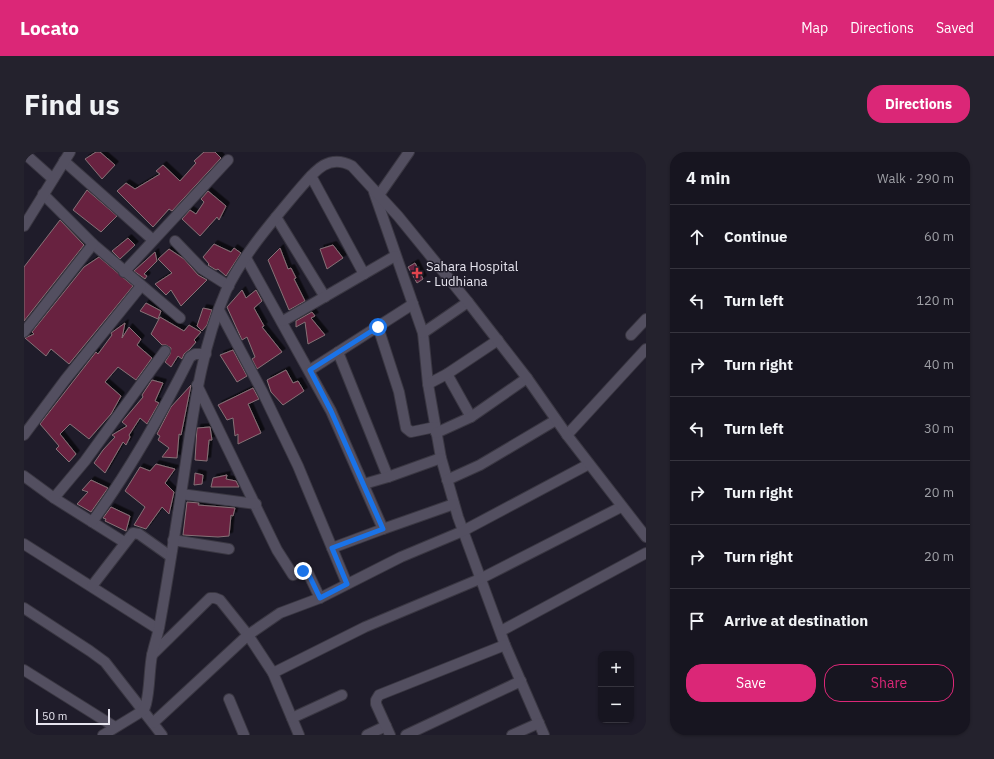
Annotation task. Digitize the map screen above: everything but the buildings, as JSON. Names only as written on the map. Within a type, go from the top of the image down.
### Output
[{"type":"street","points":[[24,226],[43,194],[50,176],[70,152]]},
{"type":"street","points":[[376,191],[409,152]]},
{"type":"street","points":[[24,153],[34,160],[50,176]]},
{"type":"street","points":[[124,272],[228,160]]},
{"type":"street","points":[[64,161],[153,240]]},
{"type":"street","points":[[103,735],[144,710],[148,698],[152,655],[158,629],[181,494],[197,384],[219,310],[229,286],[246,258],[276,217],[311,176],[326,163],[339,161],[352,166],[376,191],[498,340],[527,378],[567,436],[621,507],[646,537]]},
{"type":"street","points":[[311,176],[364,274]]},
{"type":"street","points":[[376,191],[396,256],[423,333],[428,384],[441,458],[454,504],[501,631],[504,645],[544,735]]},
{"type":"street","points":[[43,194],[93,244],[124,272],[180,318]]},
{"type":"street","points":[[276,217],[325,297]]},
{"type":"street","points":[[175,241],[205,271],[229,286]]},
{"type":"street","points":[[24,332],[93,244]]},
{"type":"street","points":[[283,322],[396,256]]},
{"type":"street","points":[[246,258],[310,370],[331,411],[383,529]]},
{"type":"street","points":[[24,435],[64,380],[141,286]]},
{"type":"street","points":[[423,333],[468,302]]},
{"type":"street","points":[[310,370],[414,304]]},
{"type":"street","points":[[219,310],[262,391],[298,466],[347,584]]},
{"type":"street","points":[[631,335],[646,319]]},
{"type":"street","points":[[378,327],[399,392],[406,428],[411,432],[436,430],[471,417],[527,378]]},
{"type":"street","points":[[428,384],[447,374],[498,340]]},
{"type":"street","points":[[567,436],[646,349]]},
{"type":"street","points":[[54,498],[85,461],[165,351]]},
{"type":"street","points":[[338,352],[388,477]]},
{"type":"street","points":[[92,522],[131,466],[170,397],[190,356],[206,354]]},
{"type":"street","points":[[447,374],[471,417]]},
{"type":"street","points":[[197,384],[277,550],[290,572],[296,575],[303,571],[308,573],[320,598]]},
{"type":"street","points":[[447,480],[480,465],[556,420]]},
{"type":"street","points":[[364,484],[441,458]]},
{"type":"street","points":[[153,723],[248,635],[280,613],[320,598],[401,557],[463,531],[589,464]]},
{"type":"street","points":[[24,476],[54,498],[124,542]]},
{"type":"street","points":[[181,494],[256,504]]},
{"type":"street","points":[[332,548],[454,504]]},
{"type":"street","points":[[273,674],[365,627],[482,578],[621,507]]},
{"type":"street","points":[[92,586],[124,542],[133,533],[139,534],[170,556]]},
{"type":"street","points":[[173,540],[229,549]]},
{"type":"street","points":[[24,544],[158,629]]},
{"type":"street","points":[[501,631],[646,553]]},
{"type":"street","points":[[152,655],[210,598],[220,600],[248,635],[273,674],[299,735]]},
{"type":"street","points":[[24,608],[97,656],[110,668],[162,735]]},
{"type":"street","points":[[367,735],[388,730],[376,700],[379,695],[504,645]]},
{"type":"street","points":[[24,670],[115,727]]},
{"type":"street","points":[[406,735],[521,681]]},
{"type":"street","points":[[292,718],[342,695]]},
{"type":"street","points":[[229,699],[242,734]]},
{"type":"street","points":[[512,735],[539,723]]},
{"type":"place","name":"Sahara Hospital - Ludhiana","points":[[417,273]]},
{"type":"route","points":[[303,571],[308,573],[320,598],[347,584],[332,548],[383,529],[331,411],[310,370],[378,327]]}]
